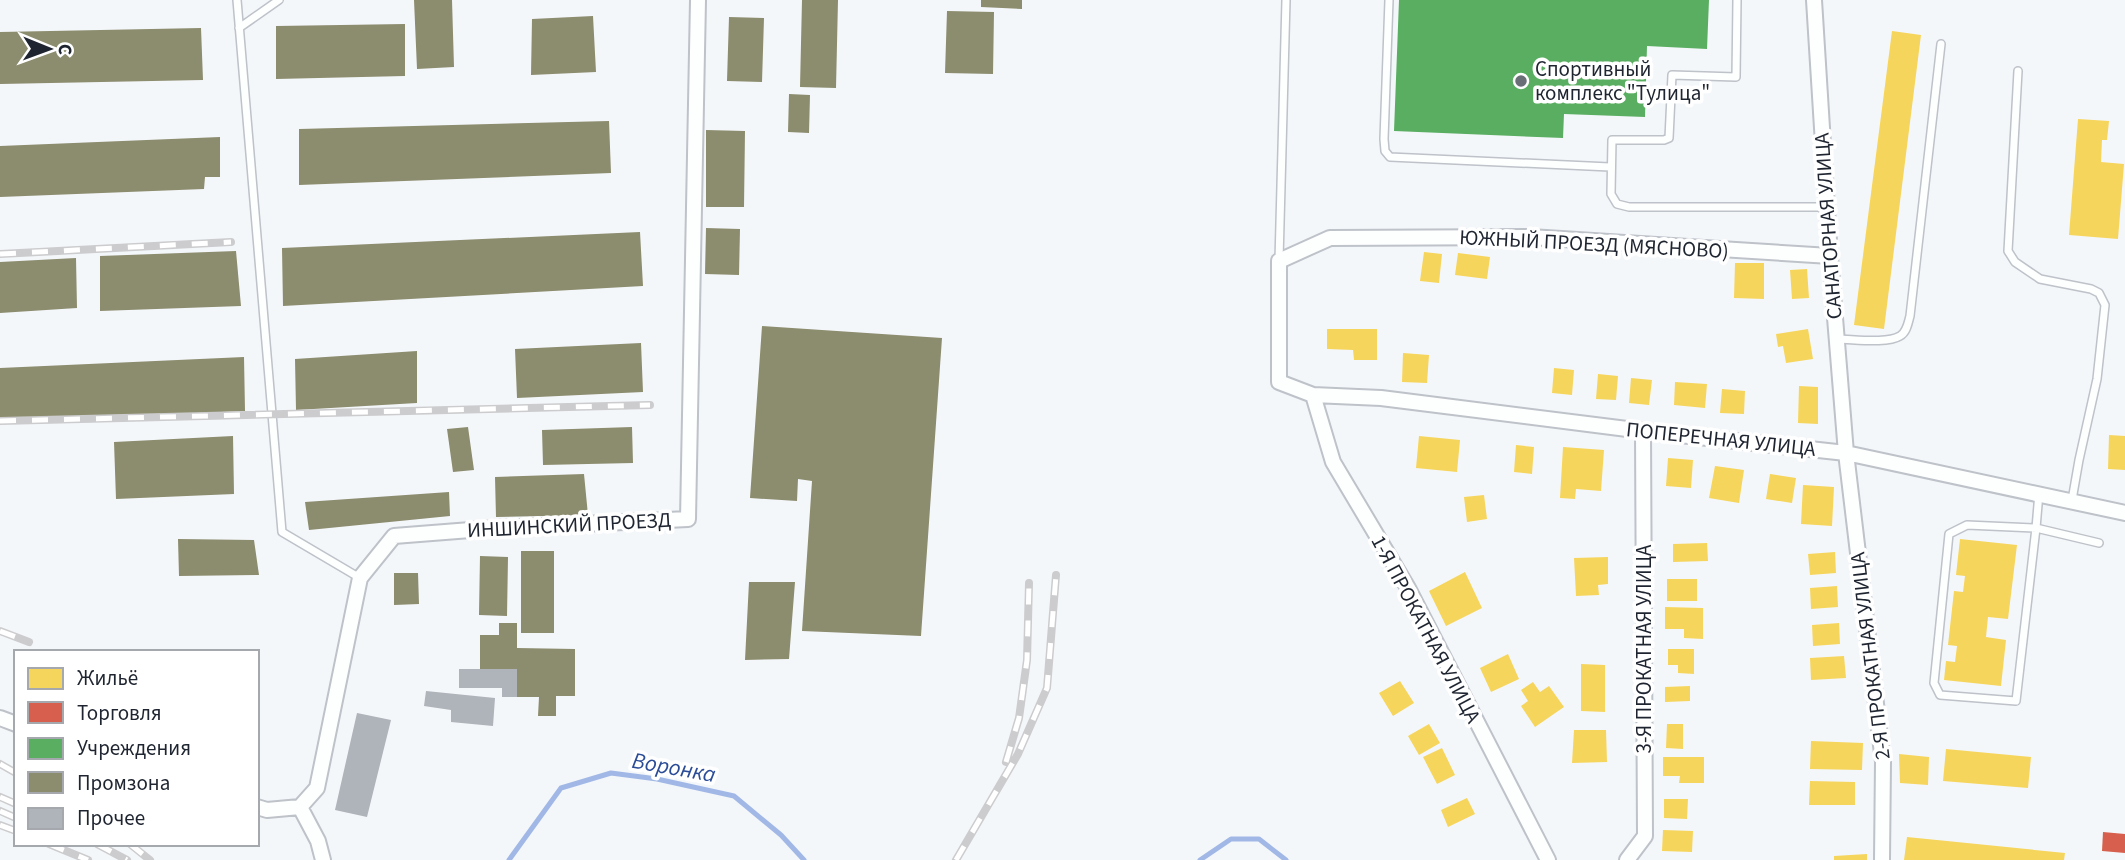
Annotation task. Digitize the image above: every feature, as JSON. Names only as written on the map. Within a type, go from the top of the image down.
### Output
[{"type":"street","name":"ИНШИНСКИЙ ПРОЕЗД","points":[[300,807],[317,788],[360,578],[394,536],[688,519],[698,0]]},
{"type":"street","name":"САНАТОРНАЯ УЛИЦА","points":[[1814,0],[1846,453]]},
{"type":"street","name":"ЮЖНЫЙ ПРОЕЗД (МЯСНОВО)","points":[[1279,261],[1330,238],[1530,237],[1830,256]]},
{"type":"street","name":"ПОПЕРЕЧНАЯ УЛИЦА","points":[[1279,261],[1279,382],[1313,395],[1381,398],[1846,453],[2125,513]]},
{"type":"street","name":"1-Я ПРОКАТНАЯ УЛИЦА","points":[[1313,395],[1333,462],[1408,588],[1548,860]]},
{"type":"street","name":"3-Я ПРОКАТНАЯ УЛИЦА","points":[[1627,860],[1645,836],[1643,431]]},
{"type":"street","name":"2-Я ПРОКАТНАЯ УЛИЦА","points":[[1846,453],[1883,762],[1882,860]]},
{"type":"street","points":[[259,808],[267,810],[300,807],[318,841],[323,860]]},
{"type":"lane","points":[[237,0],[282,532],[360,578]]},
{"type":"lane","points":[[239,27],[279,0]]},
{"type":"lane","points":[[1279,261],[1286,0]]},
{"type":"lane","points":[[1389,0],[1384,139],[1385,151],[1390,157],[1610,167]]},
{"type":"lane","points":[[1737,0],[1736,77],[1672,75],[1670,138],[1664,141],[1612,140],[1611,194],[1617,204],[1623,206],[1828,207]]},
{"type":"lane","points":[[1836,339],[1886,340],[1900,336],[1906,329],[1910,316],[1941,44]]},
{"type":"lane","points":[[2018,71],[2008,251],[2015,262],[2040,279],[2091,289],[2099,293],[2105,305],[2097,379],[2072,500]]},
{"type":"lane","points":[[2039,493],[2036,528],[2016,701],[1940,695],[1934,683],[1949,534],[1967,524],[2036,528],[2099,543]]},
{"type":"building: Жильё","points":[[1892,31],[1921,35],[1884,329],[1854,325]]},
{"type":"building: Жильё","points":[[2078,119],[2109,121],[2107,140],[2102,140],[2101,162],[2124,164],[2118,239],[2069,235]]},
{"type":"building: Жильё","points":[[1424,252],[1442,254],[1439,283],[1420,281]]},
{"type":"building: Жильё","points":[[1458,253],[1490,257],[1487,279],[1455,275]]},
{"type":"building: Жильё","points":[[1735,263],[1764,263],[1764,299],[1734,298]]},
{"type":"building: Жильё","points":[[1807,269],[1809,298],[1792,299],[1790,270]]},
{"type":"building: Жильё","points":[[1327,329],[1377,329],[1377,360],[1354,360],[1353,350],[1327,349]]},
{"type":"building: Жильё","points":[[1808,329],[1813,359],[1786,363],[1783,346],[1778,347],[1776,334]]},
{"type":"building: Жильё","points":[[1403,353],[1429,355],[1427,383],[1402,382]]},
{"type":"building: Жильё","points":[[1554,368],[1574,370],[1572,395],[1552,393]]},
{"type":"building: Жильё","points":[[1598,374],[1618,376],[1616,400],[1596,399]]},
{"type":"building: Жильё","points":[[1631,378],[1652,380],[1649,405],[1629,403]]},
{"type":"building: Жильё","points":[[1675,382],[1707,384],[1705,408],[1674,405]]},
{"type":"building: Жильё","points":[[1799,386],[1818,387],[1818,424],[1798,423]]},
{"type":"building: Жильё","points":[[1722,389],[1745,391],[1744,414],[1720,413]]},
{"type":"building: Жильё","points":[[2109,435],[2125,436],[2125,470],[2108,469]]},
{"type":"building: Жильё","points":[[1419,436],[1460,440],[1457,472],[1416,468]]},
{"type":"building: Жильё","points":[[1516,445],[1534,447],[1532,474],[1514,472]]},
{"type":"building: Жильё","points":[[1563,447],[1604,450],[1601,491],[1576,489],[1575,499],[1560,498]]},
{"type":"building: Жильё","points":[[1668,458],[1693,460],[1691,488],[1666,486]]},
{"type":"building: Жильё","points":[[1715,466],[1744,470],[1739,503],[1709,498]]},
{"type":"building: Жильё","points":[[1770,474],[1796,478],[1792,503],[1766,499]]},
{"type":"building: Жильё","points":[[1803,485],[1834,487],[1832,526],[1801,524]]},
{"type":"building: Жильё","points":[[1484,495],[1487,519],[1467,522],[1464,497]]},
{"type":"building: Жильё","points":[[1960,539],[2017,545],[2008,619],[1988,617],[1986,637],[2006,640],[2001,686],[1944,680],[1946,661],[1955,662],[1957,646],[1948,645],[1954,591],[1963,592],[1965,576],[1956,575]]},
{"type":"building: Жильё","points":[[1707,543],[1708,561],[1673,562],[1673,544]]},
{"type":"building: Жильё","points":[[1835,552],[1836,573],[1810,575],[1808,554]]},
{"type":"building: Жильё","points":[[1608,557],[1608,584],[1598,585],[1599,595],[1576,596],[1574,558]]},
{"type":"building: Жильё","points":[[1465,572],[1482,608],[1446,626],[1429,591]]},
{"type":"building: Жильё","points":[[1667,579],[1697,579],[1697,601],[1667,601]]},
{"type":"building: Жильё","points":[[1837,586],[1838,607],[1811,609],[1810,588]]},
{"type":"building: Жильё","points":[[1665,607],[1703,608],[1703,639],[1684,638],[1684,629],[1665,629]]},
{"type":"building: Жильё","points":[[1839,623],[1840,644],[1813,646],[1812,625]]},
{"type":"building: Жильё","points":[[1668,649],[1694,649],[1694,674],[1678,673],[1678,665],[1668,665]]},
{"type":"building: Жильё","points":[[1508,654],[1519,679],[1491,692],[1480,668]]},
{"type":"building: Жильё","points":[[1844,656],[1846,678],[1811,680],[1810,658]]},
{"type":"building: Жильё","points":[[1581,664],[1605,665],[1605,712],[1581,711]]},
{"type":"building: Жильё","points":[[1400,681],[1414,703],[1393,716],[1379,693]]},
{"type":"building: Жильё","points":[[1533,682],[1540,692],[1549,686],[1564,707],[1535,727],[1521,706],[1528,701],[1521,690]]},
{"type":"building: Жильё","points":[[1690,686],[1690,701],[1665,702],[1665,687]]},
{"type":"building: Жильё","points":[[1429,724],[1440,743],[1419,755],[1408,736]]},
{"type":"building: Жильё","points":[[1667,724],[1683,724],[1683,749],[1666,748]]},
{"type":"building: Жильё","points":[[1574,730],[1606,730],[1607,762],[1572,763]]},
{"type":"building: Жильё","points":[[1811,741],[1863,743],[1862,770],[1810,769]]},
{"type":"building: Жильё","points":[[1442,748],[1455,775],[1437,784],[1423,757]]},
{"type":"building: Жильё","points":[[1946,749],[2031,757],[2028,788],[1943,781]]},
{"type":"building: Жильё","points":[[1899,754],[1929,757],[1928,785],[1900,783]]},
{"type":"building: Жильё","points":[[1663,757],[1704,757],[1704,783],[1679,783],[1680,776],[1663,776]]},
{"type":"building: Жильё","points":[[1810,781],[1855,782],[1855,805],[1809,805]]},
{"type":"building: Жильё","points":[[1467,798],[1475,814],[1448,827],[1441,810]]},
{"type":"building: Жильё","points":[[1664,799],[1688,799],[1687,819],[1664,818]]},
{"type":"building: Жильё","points":[[1663,830],[1693,831],[1692,852],[1662,851]]},
{"type":"building: Жильё","points":[[1907,837],[2065,853],[2064,860],[1904,860]]},
{"type":"building: Жильё","points":[[1867,854],[1867,860],[1834,860],[1834,856]]},
{"type":"building: Торговля","points":[[2103,832],[2125,834],[2125,853],[2102,851]]},
{"type":"building: Учреждения","name":"Спортивный комплекс \"Тулица\"","points":[[1399,0],[1709,0],[1707,49],[1647,46],[1645,117],[1564,114],[1563,138],[1394,131]]},
{"type":"building: Промзона","points":[[414,0],[452,0],[454,67],[417,69]]},
{"type":"building: Промзона","points":[[802,0],[838,0],[836,88],[800,87]]},
{"type":"building: Промзона","points":[[981,0],[1022,0],[1022,9],[981,7]]},
{"type":"building: Промзона","points":[[947,11],[994,12],[993,74],[945,73]]},
{"type":"building: Промзона","points":[[593,16],[596,72],[531,75],[532,19]]},
{"type":"building: Промзона","points":[[729,17],[764,18],[762,82],[727,81]]},
{"type":"building: Промзона","points":[[405,24],[405,76],[276,79],[276,26]]},
{"type":"building: Промзона","points":[[201,28],[203,80],[0,84],[0,32]]},
{"type":"building: Промзона","points":[[789,94],[810,95],[809,133],[788,132]]},
{"type":"building: Промзона","points":[[609,121],[611,173],[299,185],[299,129]]},
{"type":"building: Промзона","points":[[706,130],[745,131],[744,207],[706,207]]},
{"type":"building: Промзона","points":[[220,137],[220,177],[205,177],[204,189],[0,197],[0,146]]},
{"type":"building: Промзона","points":[[706,228],[740,229],[739,275],[705,274]]},
{"type":"building: Промзона","points":[[640,232],[643,286],[283,306],[282,248]]},
{"type":"building: Промзона","points":[[236,251],[241,306],[100,311],[100,256]]},
{"type":"building: Промзона","points":[[76,258],[77,308],[0,313],[0,262]]},
{"type":"building: Промзона","points":[[762,326],[942,338],[921,636],[802,631],[812,481],[798,479],[797,501],[750,498]]},
{"type":"building: Промзона","points":[[641,343],[643,392],[517,398],[515,349]]},
{"type":"building: Промзона","points":[[417,351],[417,403],[296,410],[295,359]]},
{"type":"building: Промзона","points":[[244,357],[245,411],[0,421],[0,368]]},
{"type":"building: Промзона","points":[[468,427],[474,470],[453,472],[447,429]]},
{"type":"building: Промзона","points":[[632,427],[633,463],[543,465],[542,430]]},
{"type":"building: Промзона","points":[[233,436],[234,494],[116,499],[114,442]]},
{"type":"building: Промзона","points":[[584,474],[588,515],[496,517],[495,477]]},
{"type":"building: Промзона","points":[[449,492],[450,516],[309,530],[305,502]]},
{"type":"building: Промзона","points":[[178,539],[254,540],[259,575],[179,576]]},
{"type":"building: Промзона","points":[[521,551],[554,551],[554,633],[521,633]]},
{"type":"building: Промзона","points":[[480,556],[508,557],[507,616],[479,615]]},
{"type":"building: Промзона","points":[[394,573],[418,573],[419,604],[394,605]]},
{"type":"building: Промзона","points":[[749,582],[795,582],[789,659],[745,660]]},
{"type":"building: Промзона","points":[[499,623],[517,623],[517,648],[575,649],[575,696],[556,696],[556,716],[538,716],[539,697],[517,697],[517,669],[480,669],[480,635],[499,635]]},
{"type":"building: Прочее","points":[[459,669],[517,669],[517,697],[502,697],[502,688],[459,688]]},
{"type":"building: Прочее","points":[[426,691],[495,698],[493,726],[451,722],[451,710],[424,706]]},
{"type":"building: Прочее","points":[[357,713],[391,720],[367,817],[335,810]]},
{"type":"waterway","name":"Воронка","points":[[509,860],[561,788],[611,773],[657,779],[734,796],[781,835],[804,860]]},
{"type":"waterway","name":"Воронка","points":[[1200,860],[1231,839],[1259,839],[1286,860]]},
{"type":"railway","points":[[0,254],[231,242]]},
{"type":"railway","points":[[0,421],[650,405]]},
{"type":"railway","points":[[956,860],[1018,754],[1047,688],[1056,575]]},
{"type":"railway","points":[[1006,762],[1019,718],[1027,660],[1029,583]]},
{"type":"railway","points":[[0,631],[29,642]]},
{"type":"railway","points":[[0,764],[14,772]]},
{"type":"railway","points":[[0,797],[14,803]]},
{"type":"railway","points":[[0,811],[14,817]]},
{"type":"railway","points":[[0,825],[14,830]]},
{"type":"railway","points":[[54,846],[88,860]]},
{"type":"railway","points":[[101,846],[127,860]]},
{"type":"railway","points":[[132,846],[150,860]]},
{"type":"place","name":"Спортивный комплекс \"Тулица\"","points":[[1521,81]]}]
